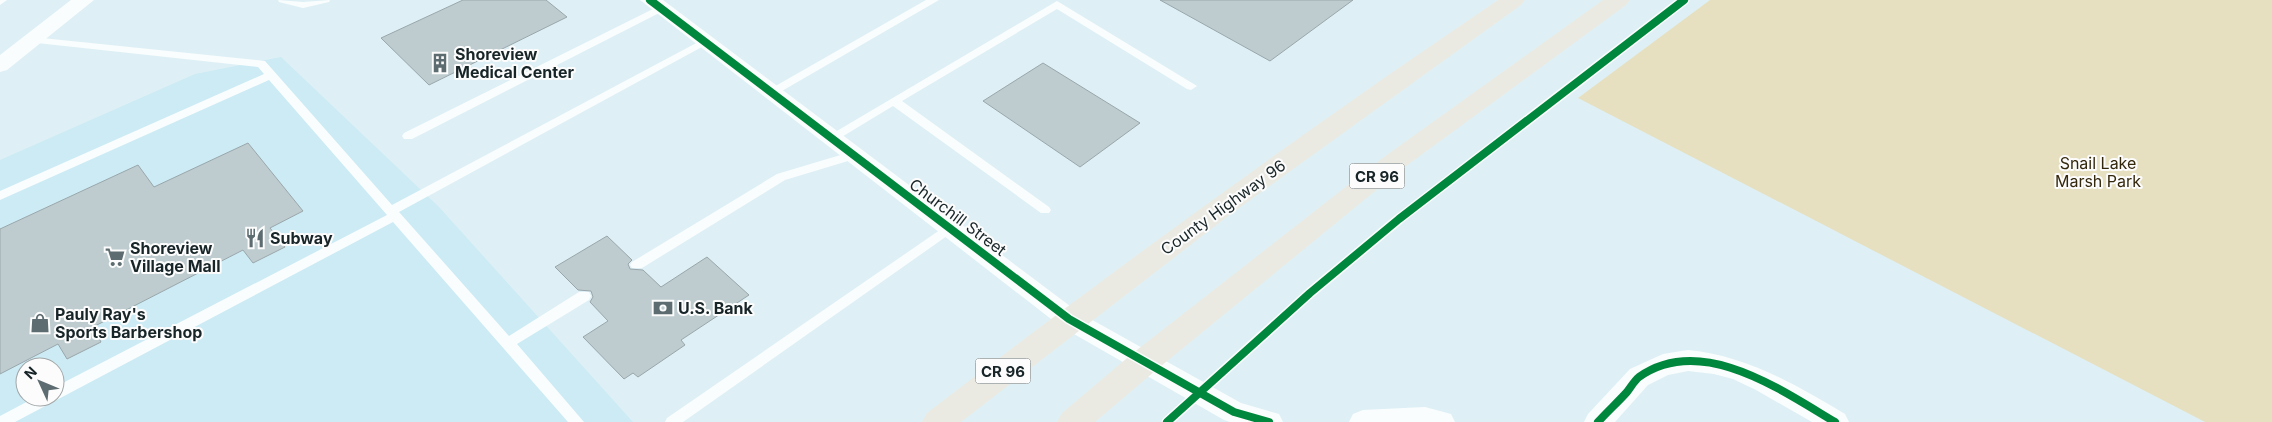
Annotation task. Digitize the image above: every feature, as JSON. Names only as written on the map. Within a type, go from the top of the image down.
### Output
[{"type":"main road","name":"County Highway 96","points":[[938,422],[1069,319],[1513,0]]},
{"type":"main road","name":"CR 96","points":[[1073,422],[1144,362],[1393,163],[1618,0]]},
{"type":"street","points":[[0,65],[84,0]]},
{"type":"street","name":"Churchill Street","points":[[656,4],[1069,319],[1234,412],[1269,422]]},
{"type":"street","points":[[1598,422],[1638,378],[1662,366],[1690,361],[1723,364],[1750,373],[1835,422]]},
{"type":"street","points":[[1363,422],[1425,418],[1441,422]]},
{"type":"lane","points":[[283,0],[303,5],[325,0]]},
{"type":"lane","points":[[771,92],[934,0]]},
{"type":"lane","points":[[408,136],[656,4]]},
{"type":"lane","points":[[831,138],[1057,4],[1191,86]]},
{"type":"lane","points":[[32,40],[261,64],[577,422]]},
{"type":"lane","points":[[65,389],[393,214],[706,42]]},
{"type":"lane","points":[[0,196],[271,75]]},
{"type":"lane","points":[[894,101],[1045,210]]},
{"type":"lane","points":[[637,265],[781,177],[854,155]]},
{"type":"lane","points":[[672,422],[950,228]]},
{"type":"lane","points":[[508,344],[584,296]]},
{"type":"lane","points":[[2,422],[30,407]]},
{"type":"shaded area","points":[[281,57],[439,207],[633,422],[0,422],[0,160],[195,74]]},
{"type":"green space","name":"Snail Lake Marsh Park","points":[[1710,0],[2272,0],[2272,422],[2205,422],[1578,98]]},
{"type":"building","name":"Shoreview Medical Center","points":[[463,0],[546,0],[567,17],[429,85],[381,38]]},
{"type":"building","points":[[1160,0],[1353,0],[1270,61]]},
{"type":"building","points":[[1043,63],[1140,123],[1080,167],[983,101]]},
{"type":"building","name":"Shoreview Village Mall","points":[[248,143],[303,211],[270,228],[285,247],[253,263],[243,250],[93,327],[101,342],[67,359],[58,344],[33,357],[15,357],[15,366],[0,374],[0,229],[138,165],[154,187]]},
{"type":"building","name":"U.S. Bank","points":[[607,236],[632,260],[628,264],[630,269],[643,270],[661,287],[707,257],[749,295],[681,340],[685,345],[638,377],[633,373],[624,379],[583,337],[608,321],[590,302],[593,297],[591,291],[578,290],[555,267]]},
{"type":"cycle path","points":[[650,0],[1069,319],[1234,412],[1269,422]]},
{"type":"cycle path","points":[[1167,422],[1310,293],[1399,219],[1684,0]]},
{"type":"cycle path","points":[[1598,422],[1639,377],[1663,365],[1688,361],[1714,363],[1740,371],[1790,395],[1835,422]]},
{"type":"place","name":"Shoreview Medical Center","points":[[440,63]]},
{"type":"place","name":"Subway","points":[[255,238]]},
{"type":"place","name":"Shoreview Village Mall","points":[[115,257]]},
{"type":"place","name":"U.S. Bank","points":[[663,308]]},
{"type":"place","name":"Pauly Ray's Sports Barbershop","points":[[40,323]]}]
